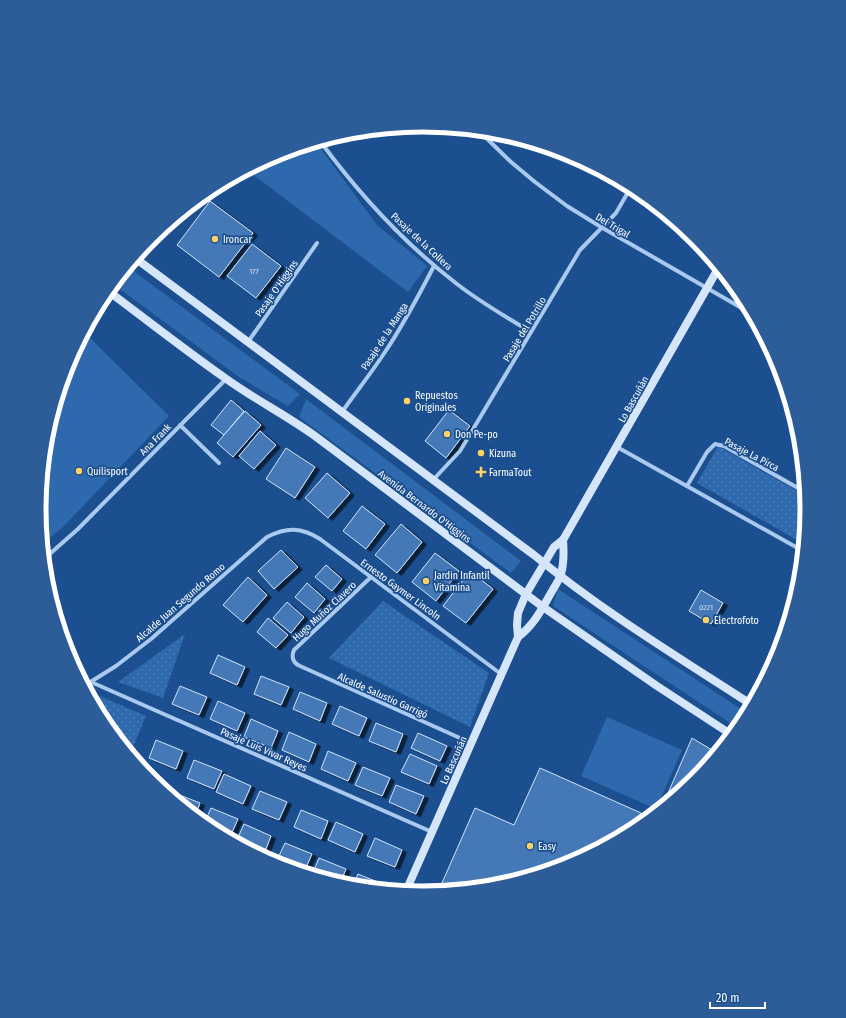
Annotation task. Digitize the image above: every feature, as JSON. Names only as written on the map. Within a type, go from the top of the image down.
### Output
[{"type":"main road","points":[[139,261],[560,576],[640,632],[747,702]]},
{"type":"main road","name":"Lo Bascuñán","points":[[518,637],[518,613],[526,594],[554,547],[563,540],[716,272]]},
{"type":"main road","name":"Avenida Bernardo O'Higgins","points":[[113,295],[226,379],[315,436],[543,607],[657,686],[727,732]]},
{"type":"main road","name":"Lo Bascuñán","points":[[408,885],[518,637],[533,623],[560,576],[564,554],[563,540]]},
{"type":"street","name":"Del Trigal","points":[[486,137],[511,162],[568,206],[601,228],[741,308]]},
{"type":"street","name":"Pasaje de la Collera","points":[[323,146],[332,158],[379,212],[434,266],[477,298],[531,332]]},
{"type":"street","name":"Pasaje del Potrillo","points":[[433,480],[460,451],[580,250],[616,213],[627,193]]},
{"type":"street","name":"Pasaje O'Higgins","points":[[248,342],[318,243]]},
{"type":"street","name":"Pasaje de la Manga","points":[[342,412],[385,353],[412,308],[434,266]]},
{"type":"street","name":"Ana Frank","points":[[49,555],[78,528],[226,379]]},
{"type":"street","points":[[180,425],[218,463]]},
{"type":"street","name":"Pasaje La Pirca","points":[[687,486],[707,452],[715,444],[724,446],[799,489]]},
{"type":"street","points":[[617,447],[798,548]]},
{"type":"street","name":"Ernesto Gaymer Lincoln","points":[[286,530],[305,531],[313,535],[501,674]]},
{"type":"street","name":"Alcalde Juan Segundo Romo","points":[[90,682],[116,666],[151,639],[267,537],[276,532],[286,530]]},
{"type":"street","name":"Hugo Muñoz Clavero","points":[[292,658],[292,654],[297,647],[371,577]]},
{"type":"street","name":"Alcalde Salustio Garrigó","points":[[292,658],[296,664],[300,666],[471,742]]},
{"type":"street","name":"Pasaje Luis Vivar Reyes","points":[[90,682],[432,832]]},
{"type":"shaded area","points":[[319,147],[377,225],[427,266],[408,292],[252,174],[279,161]]},
{"type":"shaded area","points":[[132,270],[300,394],[288,406],[239,377],[118,288]]},
{"type":"shaded area","name":"Quilisport","points":[[88,336],[169,416],[63,527],[47,540],[46,509],[49,460],[53,435],[66,388]]},
{"type":"shaded area","points":[[306,399],[521,561],[511,573],[299,417]]},
{"type":"shaded area","points":[[718,446],[799,492],[798,541],[697,483]]},
{"type":"shaded area","points":[[558,589],[742,709],[732,724],[553,606]]},
{"type":"shaded area","points":[[383,601],[489,673],[470,727],[329,658]]},
{"type":"shaded area","points":[[185,634],[163,698],[118,682]]},
{"type":"shaded area","points":[[100,696],[146,716],[132,749],[124,739],[97,698]]},
{"type":"shaded area","points":[[607,717],[682,750],[658,803],[653,808],[581,776]]},
{"type":"building","name":"Ironcar","points":[[210,201],[253,233],[219,277],[177,245]]},
{"type":"building","points":[[252,244],[281,266],[256,298],[227,276]]},
{"type":"building","points":[[231,400],[244,411],[224,435],[211,425]]},
{"type":"building","name":"Don Pe-po","points":[[449,410],[470,426],[446,458],[425,441]]},
{"type":"building","points":[[245,411],[261,425],[233,457],[217,443]]},
{"type":"building","points":[[260,431],[276,445],[254,469],[239,456]]},
{"type":"building","points":[[286,448],[315,467],[295,498],[266,479]]},
{"type":"building","points":[[327,473],[350,493],[328,518],[305,498]]},
{"type":"building","points":[[362,506],[385,524],[366,549],[343,531]]},
{"type":"building","points":[[401,524],[422,542],[397,573],[375,555]]},
{"type":"building","points":[[281,550],[298,567],[274,589],[258,571]]},
{"type":"building","points":[[435,553],[459,571],[436,601],[412,582]]},
{"type":"building","points":[[326,565],[342,579],[332,591],[315,577]]},
{"type":"building","points":[[470,571],[493,589],[466,623],[443,606]]},
{"type":"building","points":[[248,577],[267,595],[243,622],[223,605]]},
{"type":"building","points":[[307,583],[325,599],[314,613],[295,597]]},
{"type":"building","points":[[701,590],[723,603],[711,624],[689,611]]},
{"type":"building","points":[[287,602],[304,617],[291,633],[273,618]]},
{"type":"building","points":[[268,618],[288,635],[276,648],[257,632]]},
{"type":"building","points":[[218,655],[245,667],[237,685],[210,673]]},
{"type":"building","points":[[261,676],[289,687],[281,705],[254,694]]},
{"type":"building","points":[[180,686],[207,697],[199,715],[172,704]]},
{"type":"building","points":[[300,692],[327,703],[320,721],[293,709]]},
{"type":"building","points":[[218,701],[245,713],[237,731],[210,719]]},
{"type":"building","points":[[340,706],[367,718],[359,736],[332,724]]},
{"type":"building","points":[[251,719],[278,731],[271,748],[244,737]]},
{"type":"building","points":[[376,723],[403,734],[396,752],[369,741]]},
{"type":"building","points":[[289,732],[316,744],[309,762],[282,750]]},
{"type":"building","points":[[418,733],[447,746],[440,761],[411,748]]},
{"type":"building","points":[[692,738],[712,750],[690,776],[667,797]]},
{"type":"building","points":[[156,740],[183,751],[176,769],[149,758]]},
{"type":"building","points":[[328,751],[356,763],[348,781],[321,769]]},
{"type":"building","points":[[410,754],[437,766],[429,784],[401,772]]},
{"type":"building","points":[[194,760],[222,771],[214,789],[187,778]]},
{"type":"building","points":[[363,767],[390,778],[382,796],[355,785]]},
{"type":"building","name":"Easy","points":[[540,768],[641,813],[639,817],[590,847],[544,866],[497,879],[441,885],[475,808],[514,825]]},
{"type":"building","points":[[224,774],[251,786],[243,804],[216,792]]},
{"type":"building","points":[[396,785],[424,796],[416,814],[389,802]]},
{"type":"building","points":[[260,791],[287,802],[279,820],[252,809]]},
{"type":"building","points":[[176,793],[200,803],[197,811]]},
{"type":"building","points":[[211,808],[238,819],[232,833],[207,817]]},
{"type":"building","points":[[301,810],[328,821],[321,839],[294,827]]},
{"type":"building","points":[[336,822],[363,834],[355,852],[328,840]]},
{"type":"building","points":[[244,824],[271,836],[265,851],[238,837]]},
{"type":"building","points":[[375,838],[402,850],[395,867],[367,856]]},
{"type":"building","points":[[285,843],[312,854],[306,867],[279,857]]},
{"type":"building","points":[[319,858],[346,869],[342,877],[314,870]]},
{"type":"building","points":[[358,874],[382,884],[374,883],[355,880]]},
{"type":"place","name":"Ironcar","points":[[215,239]]},
{"type":"place","name":"Repuestos Originales","points":[[407,401]]},
{"type":"place","name":"Don Pe-po","points":[[447,434]]},
{"type":"place","name":"Kizuna","points":[[481,453]]},
{"type":"place","name":"Quilisport","points":[[79,471]]},
{"type":"place","name":"FarmaTout","points":[[481,472]]},
{"type":"place","name":"Jardin Infantil Vitamina","points":[[426,581]]},
{"type":"place","name":"Electrofoto","points":[[706,620]]},
{"type":"place","name":"Easy","points":[[530,846]]}]
